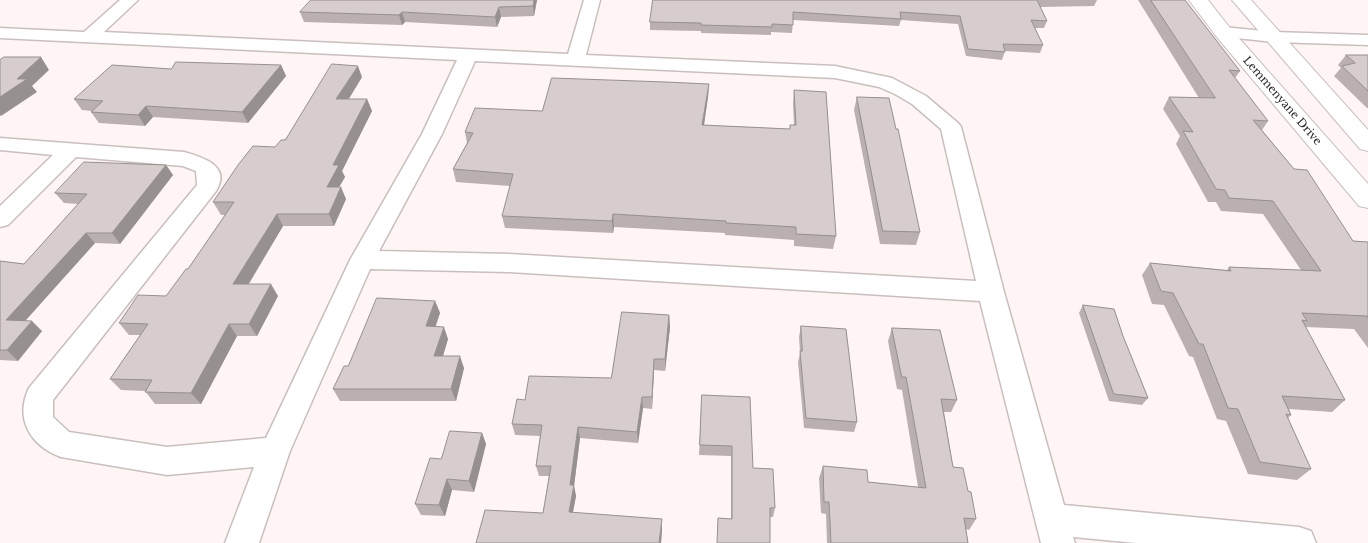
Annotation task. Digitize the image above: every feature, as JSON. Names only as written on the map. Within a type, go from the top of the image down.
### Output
[{"type":"main road","name":"Lemmenyane Drive","points":[[1198,0],[1222,32],[1368,200]]},
{"type":"main road","points":[[1241,0],[1368,144]]},
{"type":"street","points":[[87,38],[130,0]]},
{"type":"street","points":[[576,59],[592,0]]},
{"type":"street","points":[[1222,32],[1274,37],[1368,40]]},
{"type":"street","points":[[0,34],[835,72],[885,82],[919,100],[951,127],[991,292],[1055,531],[1299,543]]},
{"type":"street","points":[[242,543],[275,451],[362,260],[432,134],[469,54]]},
{"type":"street","points":[[0,144],[184,158],[206,168],[209,175],[208,186],[39,397],[38,422],[61,444],[167,461],[275,451]]},
{"type":"street","points":[[0,219],[70,150]]},
{"type":"street","points":[[362,260],[509,263],[991,292]]},
{"type":"building","points":[[311,0],[534,0],[533,6],[499,7],[495,17],[402,12],[399,15],[300,12]]},
{"type":"building","points":[[653,0],[1037,0],[1047,21],[1031,20],[1043,45],[1003,44],[1005,52],[968,49],[960,16],[900,12],[901,19],[793,12],[793,25],[772,24],[772,27],[701,25],[701,23],[650,22]]},
{"type":"building","points":[[1151,0],[1185,0],[1240,71],[1229,70],[1268,121],[1253,120],[1294,169],[1307,170],[1353,241],[1368,242],[1368,318],[1367,316],[1302,313],[1307,321],[1302,320],[1345,400],[1282,396],[1291,415],[1286,414],[1311,469],[1260,462],[1238,409],[1228,408],[1203,344],[1199,344],[1173,293],[1161,291],[1150,263],[1231,271],[1229,267],[1321,271],[1273,201],[1229,198],[1225,190],[1216,189],[1183,131],[1193,132],[1169,97],[1215,98]]},
{"type":"building","points":[[1346,55],[1368,55],[1368,91],[1342,66],[1355,63]]},
{"type":"building","points":[[4,57],[41,57],[17,79],[27,79],[0,97],[0,60]]},
{"type":"building","points":[[176,62],[281,65],[242,112],[146,106],[138,115],[91,112],[103,101],[74,99],[112,65],[171,69]]},
{"type":"building","points":[[332,64],[358,66],[336,99],[367,99],[333,165],[339,165],[327,187],[341,187],[329,214],[277,214],[233,284],[271,284],[249,324],[229,324],[191,393],[145,392],[152,380],[110,379],[148,324],[119,323],[138,295],[166,296],[186,269],[188,269],[234,202],[213,202],[238,165],[253,146],[275,147],[281,140],[285,140]]},
{"type":"building","points":[[552,78],[709,84],[702,125],[790,129],[790,125],[796,125],[794,90],[826,92],[836,236],[796,234],[796,227],[613,214],[612,221],[502,216],[513,174],[453,169],[473,133],[465,132],[475,108],[542,111]]},
{"type":"building","points":[[857,97],[889,98],[896,129],[898,129],[920,232],[883,231]]},
{"type":"building","points":[[84,162],[166,165],[112,233],[86,233],[6,320],[32,321],[7,350],[0,350],[0,261],[24,264],[87,194],[55,193]]},
{"type":"building","points":[[377,298],[435,301],[426,326],[444,327],[434,356],[460,356],[451,389],[333,389],[344,366],[348,366]]},
{"type":"building","points":[[1083,305],[1114,309],[1148,398],[1114,394]]},
{"type":"building","points":[[622,312],[669,315],[665,359],[654,359],[652,397],[642,397],[637,432],[578,427],[570,485],[574,485],[569,512],[662,519],[659,543],[476,543],[485,510],[543,513],[551,466],[536,466],[542,425],[512,424],[517,399],[525,400],[529,376],[611,378]]},
{"type":"building","points":[[801,326],[846,329],[857,422],[806,418],[800,351],[802,351]]},
{"type":"building","points":[[892,328],[940,330],[957,400],[941,399],[953,467],[963,468],[968,491],[971,492],[976,519],[964,518],[968,543],[831,543],[829,502],[824,502],[823,466],[867,470],[868,482],[926,488],[906,377],[902,377]]},
{"type":"building","points":[[702,395],[750,397],[753,468],[773,469],[775,508],[770,508],[770,543],[717,543],[718,518],[732,519],[732,446],[700,445]]},
{"type":"building","points":[[450,431],[482,433],[469,481],[447,479],[439,505],[415,504],[430,458],[441,459]]}]
